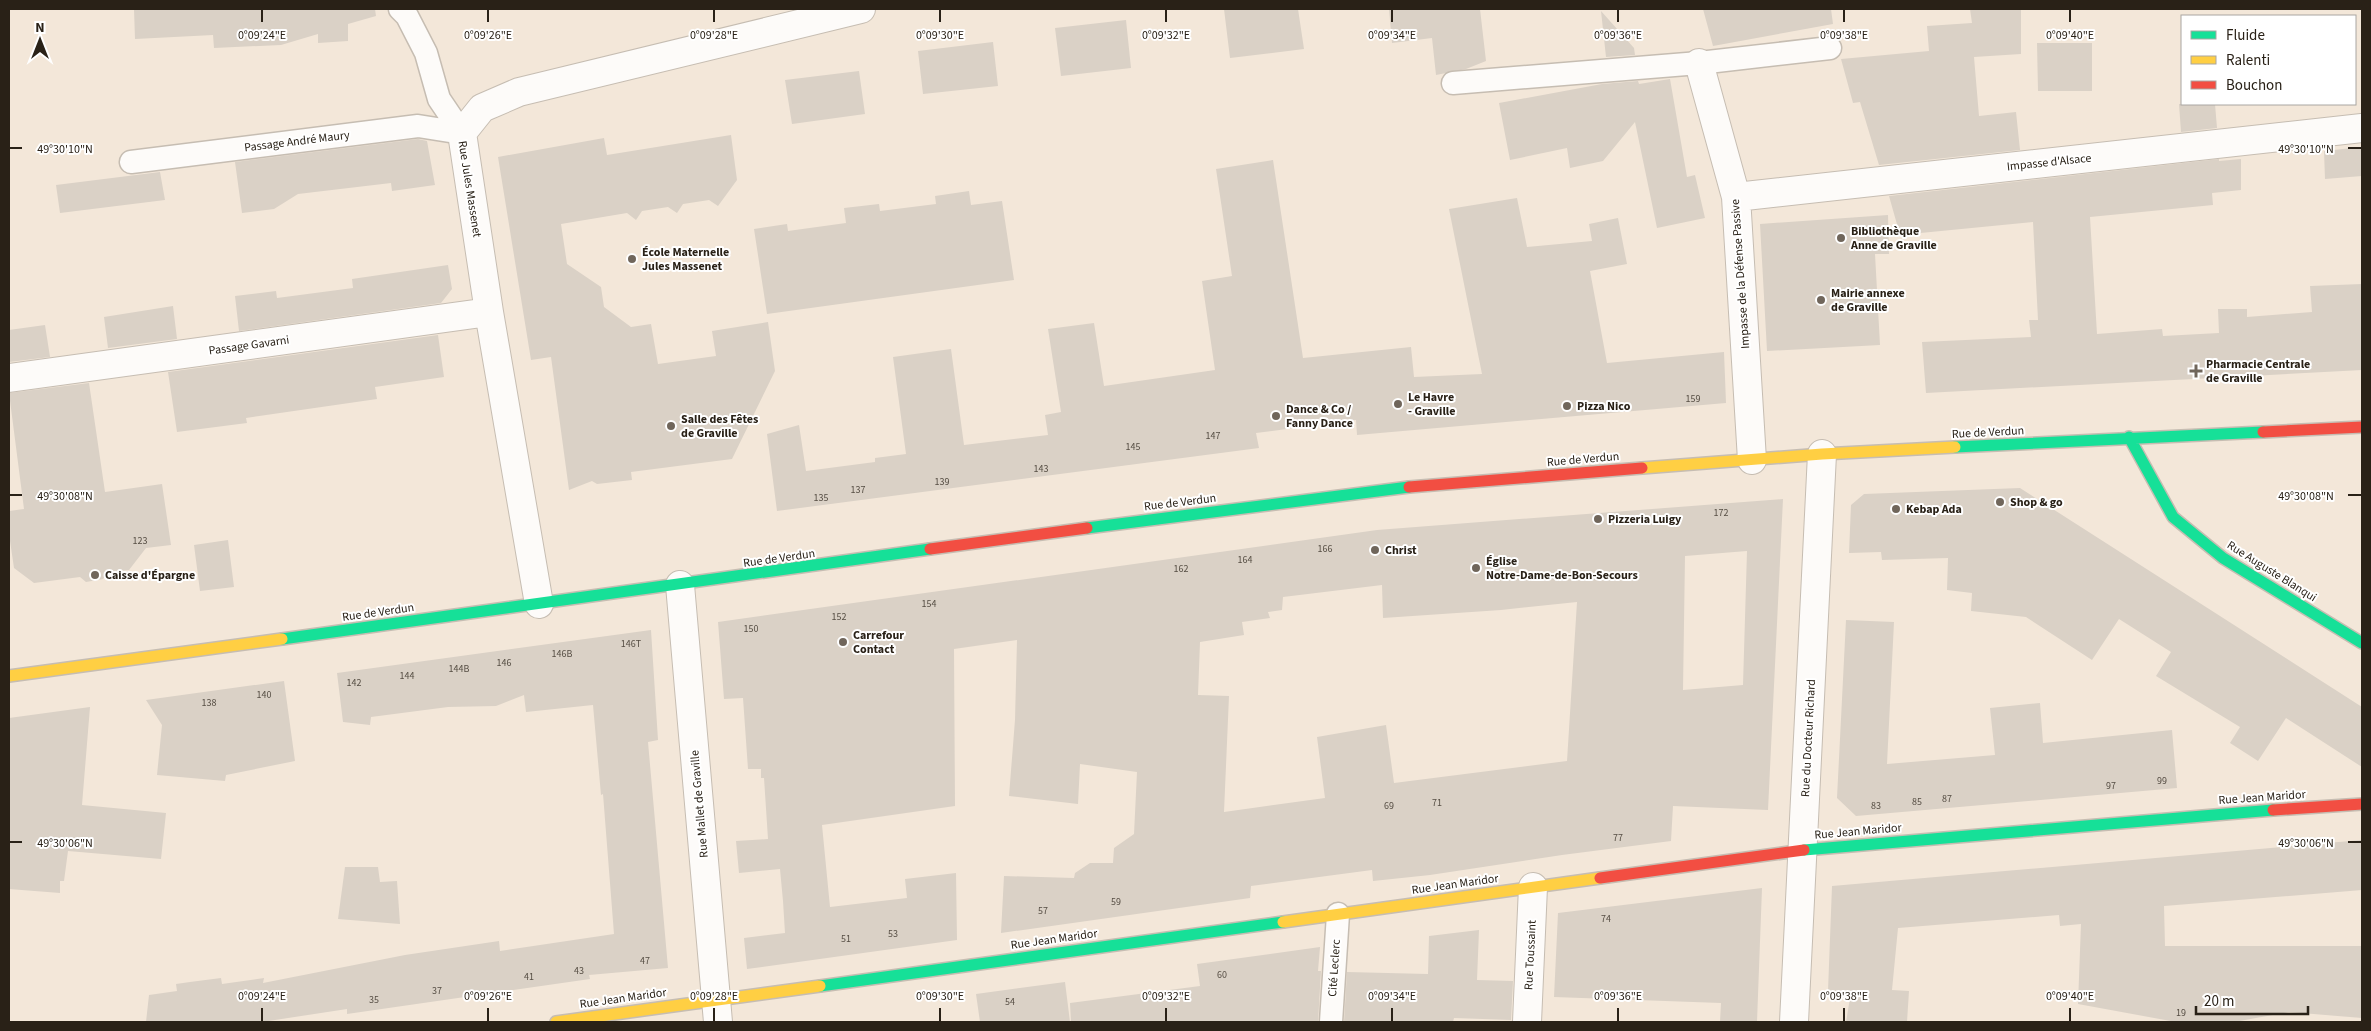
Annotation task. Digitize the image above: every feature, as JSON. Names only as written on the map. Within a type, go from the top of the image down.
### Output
[{"type":"main road","name":"Rue de Verdun","points":[[9,676],[680,585],[1031,535],[1404,487],[1822,454],[2129,437],[2362,428]]},
{"type":"main road","name":"Rue Auguste Blanqui","points":[[2129,437],[2173,517],[2223,558],[2362,643]]},
{"type":"main road","name":"Rue Jean Maridor","points":[[556,1022],[716,1010],[1338,914],[1803,850],[2223,813],[2362,804]]},
{"type":"street","name":"Rue Jules Massenet","points":[[539,604],[489,312],[462,133],[482,108],[519,92],[861,9]]},
{"type":"street","name":"Impasse de la Défense Passive","points":[[1700,63],[1736,197],[1752,460]]},
{"type":"street","name":"Impasse d'Alsace","points":[[1736,197],[2362,128]]},
{"type":"street","name":"Passage Gavarni","points":[[9,378],[489,312]]},
{"type":"street","name":"Rue du Docteur Richard","points":[[1794,1022],[1822,454]]},
{"type":"street","name":"Rue Mallet de Graville","points":[[680,585],[716,1010]]},
{"type":"street","name":"Rue Toussaint","points":[[1527,1022],[1533,887]]},
{"type":"lane","points":[[400,9],[407,16],[426,53],[440,100],[462,133]]},
{"type":"lane","points":[[1453,83],[1700,63],[1830,48]]},
{"type":"lane","name":"Passage André Maury","points":[[131,162],[418,126],[462,133]]},
{"type":"lane","name":"Cité Leclerc","points":[[1331,1022],[1338,914]]},
{"type":"building","points":[[134,9],[375,9],[376,16],[348,24],[348,41],[318,43],[318,34],[281,45],[214,48],[213,35],[135,39]]},
{"type":"building","points":[[1224,9],[1298,9],[1304,49],[1230,58]]},
{"type":"building","points":[[1389,9],[1480,9],[1486,61],[1466,69],[1436,75],[1432,38],[1392,43]]},
{"type":"building","points":[[1703,9],[1831,9],[1833,24],[1713,46]]},
{"type":"building","points":[[1970,9],[2021,9],[2021,54],[1974,57],[1979,116],[2016,112],[2020,150],[1879,165],[1860,102],[1853,103],[1841,59],[1929,51],[1927,26],[1972,23]]},
{"type":"building","points":[[1601,11],[1634,48],[1635,55],[1606,57]]},
{"type":"building","points":[[1126,20],[1131,68],[1061,76],[1055,28]]},
{"type":"building","points":[[993,42],[998,86],[923,94],[918,51]]},
{"type":"building","points":[[2037,43],[2092,43],[2092,91],[2038,91]]},
{"type":"building","points":[[859,71],[865,114],[792,124],[785,80]]},
{"type":"building","points":[[1670,79],[1687,177],[1695,175],[1705,218],[1657,228],[1635,122],[1603,161],[1570,168],[1567,148],[1510,160],[1499,103],[1602,84],[1638,81],[1639,84]]},
{"type":"building","points":[[2179,104],[2215,105],[2217,128],[2181,132]]},
{"type":"building","points":[[731,135],[737,180],[718,206],[709,200],[683,204],[677,213],[668,207],[642,211],[636,220],[627,213],[561,224],[567,264],[601,287],[604,307],[631,327],[651,324],[658,364],[716,356],[712,331],[768,322],[775,371],[732,459],[631,472],[632,480],[597,484],[592,481],[569,490],[551,357],[531,360],[498,157],[604,138],[607,155]]},
{"type":"building","points":[[418,139],[427,141],[435,185],[392,191],[391,183],[298,194],[274,209],[242,213],[235,162]]},
{"type":"building","points":[[2362,147],[2362,176],[2325,179],[2324,151]]},
{"type":"building","points":[[2219,159],[2219,161],[2241,159],[2241,190],[2212,193],[2213,205],[2090,217],[2097,334],[2162,329],[2163,336],[2219,333],[2218,309],[2247,309],[2247,317],[2312,312],[2310,286],[2362,284],[2362,370],[1926,393],[1922,342],[2031,337],[2029,320],[2038,320],[2033,222],[1900,235],[1889,196]]},
{"type":"building","points":[[1273,160],[1303,358],[1411,347],[1414,377],[1482,374],[1449,209],[1517,198],[1527,247],[1592,241],[1589,224],[1618,218],[1627,264],[1590,271],[1607,363],[1724,352],[1726,403],[1357,435],[1356,420],[1256,433],[1259,448],[777,511],[767,434],[799,425],[806,471],[875,462],[875,458],[906,454],[893,357],[951,349],[964,445],[1048,435],[1045,415],[1061,412],[1048,329],[1094,323],[1104,386],[1215,370],[1202,281],[1232,276],[1216,169]]},
{"type":"building","points":[[160,172],[165,200],[60,213],[56,185]]},
{"type":"building","points":[[969,191],[971,205],[1002,201],[1014,280],[767,314],[754,229],[787,224],[788,231],[846,223],[844,208],[879,204],[880,211],[936,204],[935,196]]},
{"type":"building","name":"Mairie annexe de Graville","points":[[1888,215],[1889,254],[1875,254],[1880,345],[1767,351],[1760,224]]},
{"type":"building","points":[[448,265],[452,289],[441,303],[239,331],[235,296],[276,291],[277,298],[353,288],[352,279]]},
{"type":"building","points":[[173,306],[177,339],[108,348],[104,317]]},
{"type":"building","points":[[45,325],[50,357],[9,362],[9,330]]},
{"type":"building","points":[[438,335],[444,377],[375,387],[377,399],[246,418],[247,423],[177,432],[168,372]]},
{"type":"building","points":[[89,383],[105,492],[162,484],[171,545],[146,548],[129,570],[108,572],[103,579],[86,582],[80,577],[34,583],[14,568],[9,534],[9,511],[24,509],[9,393]]},
{"type":"building","points":[[2020,488],[2362,707],[2362,767],[2286,718],[2258,761],[2230,743],[2240,727],[2156,676],[2171,652],[2119,619],[2092,660],[2026,617],[1971,611],[1972,593],[1947,590],[1948,558],[1882,560],[1881,552],[1849,553],[1851,505],[1864,494]]},
{"type":"building","points":[[1783,499],[1768,810],[1673,806],[1671,841],[1430,875],[1373,881],[1372,870],[1251,886],[1250,898],[1001,933],[1004,876],[1074,878],[1075,873],[1090,863],[1113,863],[1114,848],[1134,834],[1137,772],[1080,764],[1078,804],[1009,796],[1015,720],[1017,640],[954,649],[955,806],[822,825],[830,907],[907,898],[905,879],[956,873],[957,940],[747,969],[744,938],[785,933],[783,901],[780,869],[739,873],[736,841],[768,839],[764,778],[761,778],[761,769],[748,769],[743,698],[724,699],[718,622],[1377,530]],"holes":[[[1747,551],[1743,685],[1683,690],[1685,556]],[[1382,585],[1383,618],[1501,610],[1577,602],[1567,761],[1394,783],[1386,725],[1317,737],[1325,798],[1224,812],[1229,696],[1198,695],[1200,642],[1244,635],[1242,622],[1270,618],[1268,612],[1282,610],[1283,597]]]},
{"type":"building","points":[[228,540],[234,587],[200,591],[194,545]]},
{"type":"building","points":[[1846,620],[1894,622],[1887,764],[1995,755],[1990,708],[2040,703],[2043,743],[2172,730],[2177,788],[1856,816],[1837,798]]},
{"type":"building","points":[[651,630],[658,740],[648,742],[668,968],[589,975],[590,979],[347,1014],[347,1009],[262,1022],[146,1022],[149,995],[177,991],[176,984],[221,978],[222,984],[264,978],[263,983],[405,955],[499,941],[500,951],[614,934],[603,794],[601,795],[593,705],[526,712],[524,695],[496,706],[448,707],[371,717],[370,725],[343,722],[337,673]]},
{"type":"building","points":[[284,681],[295,761],[226,775],[225,781],[157,775],[162,725],[146,700]]},
{"type":"building","points":[[90,707],[82,805],[166,813],[161,859],[68,851],[64,881],[60,881],[60,893],[9,889],[9,718]]},
{"type":"building","points":[[2362,840],[2362,890],[2164,906],[2165,946],[2362,946],[2362,1018],[2289,1012],[2234,1022],[2176,1022],[2078,1004],[2081,924],[2060,926],[2059,915],[1898,928],[1892,990],[1909,991],[1907,1022],[1846,1022],[1851,992],[1828,991],[1832,886]]},
{"type":"building","points":[[345,867],[378,867],[380,882],[397,881],[400,924],[338,919]]},
{"type":"building","points":[[1762,888],[1757,1022],[1720,1022],[1721,1003],[1554,997],[1558,913]]},
{"type":"building","points":[[1479,930],[1477,980],[1513,981],[1511,1020],[1454,1018],[1453,1022],[1344,1022],[1347,972],[1428,974],[1429,936]]},
{"type":"building","points":[[1320,947],[1318,971],[1321,971],[1318,1022],[1071,1022],[1070,1003],[1200,986],[1197,964]]},
{"type":"building","points":[[1065,982],[1070,1022],[980,1022],[976,994]]},
{"type":"traffic: fast","points":[[1955,447],[2263,432]]},
{"type":"traffic: fast","points":[[2129,437],[2173,517],[2223,558],[2362,643]]},
{"type":"traffic: fast","points":[[1087,528],[1409,487]]},
{"type":"traffic: fast","points":[[282,639],[930,549]]},
{"type":"traffic: fast","points":[[1804,850],[2273,810]]},
{"type":"traffic: fast","points":[[820,986],[1283,922]]},
{"type":"traffic: slow","points":[[1642,468],[1822,454],[1955,447]]},
{"type":"traffic: slow","points":[[9,676],[282,639]]},
{"type":"traffic: slow","points":[[1283,922],[1600,878]]},
{"type":"traffic: slow","points":[[556,1022],[820,986]]},
{"type":"traffic: jam","points":[[2263,432],[2362,427]]},
{"type":"traffic: jam","points":[[1409,487],[1642,468]]},
{"type":"traffic: jam","points":[[930,549],[1087,528]]},
{"type":"traffic: jam","points":[[2273,810],[2362,804]]},
{"type":"traffic: jam","points":[[1600,878],[1804,850]]},
{"type":"place","name":"Bibliothèque Anne de Graville","points":[[1841,238]]},
{"type":"place","name":"École Maternelle Jules Massenet","points":[[632,259]]},
{"type":"place","name":"Mairie annexe de Graville","points":[[1821,300]]},
{"type":"place","name":"Pharmacie Centrale de Graville","points":[[2196,371]]},
{"type":"place","name":"Le Havre - Graville","points":[[1398,404]]},
{"type":"place","name":"Pizza Nico","points":[[1567,406]]},
{"type":"place","name":"Dance & Co / Fanny Dance","points":[[1276,416]]},
{"type":"place","name":"Salle des Fêtes de Graville","points":[[671,426]]},
{"type":"place","name":"Shop & go","points":[[2000,502]]},
{"type":"place","name":"Kebap Ada","points":[[1896,509]]},
{"type":"place","name":"Pizzeria Luigy","points":[[1598,519]]},
{"type":"place","name":"Christ","points":[[1375,550]]},
{"type":"place","name":"Église Notre-Dame-de-Bon-Secours","points":[[1476,568]]},
{"type":"place","name":"Caisse d'Épargne","points":[[95,575]]},
{"type":"place","name":"Carrefour Contact","points":[[843,642]]}]
